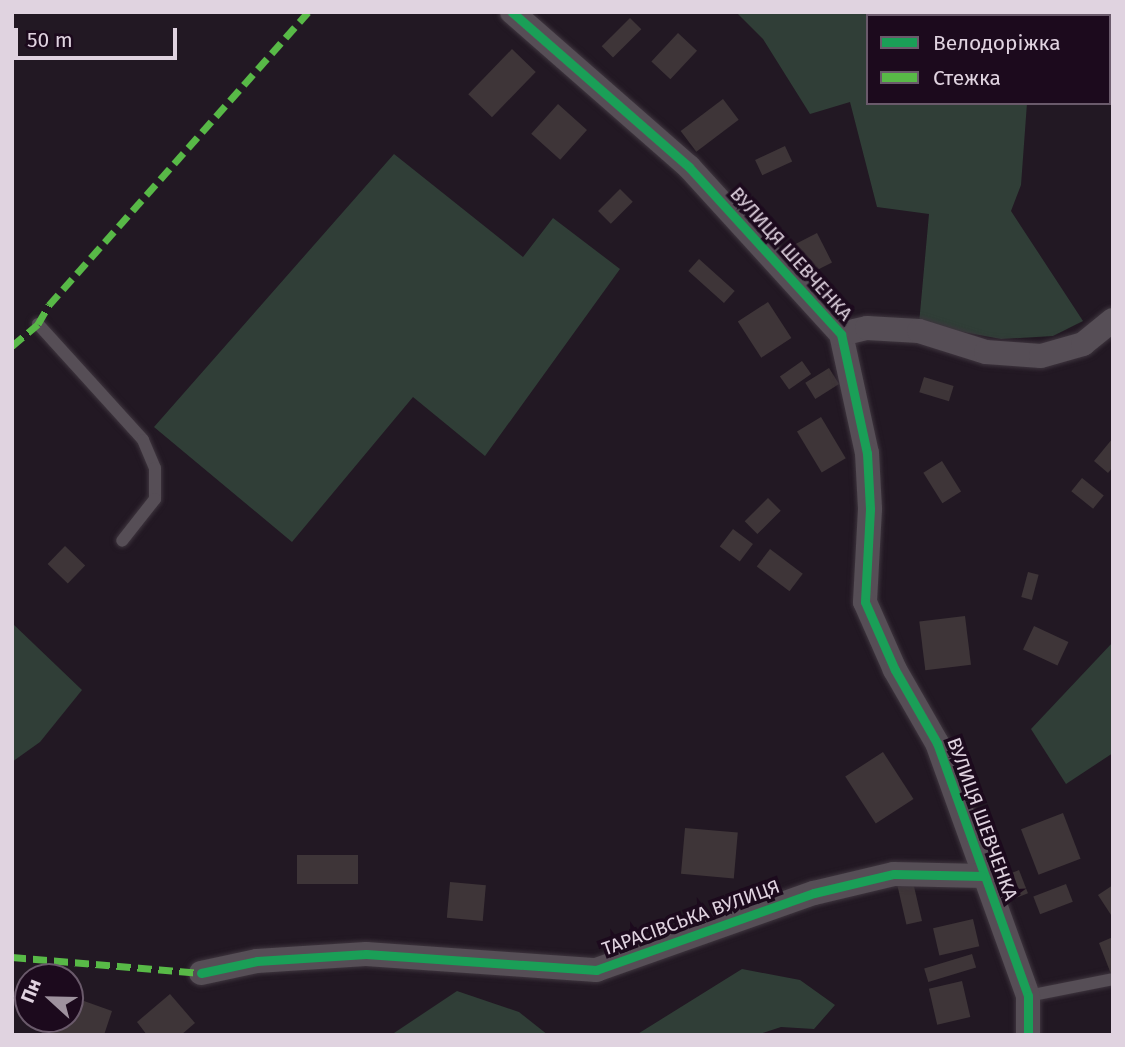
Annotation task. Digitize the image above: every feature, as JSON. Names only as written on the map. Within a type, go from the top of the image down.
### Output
[{"type":"street","name":"ВУЛИЦЯ ШЕВЧЕНКА","points":[[512,12],[689,167],[841,334],[867,453],[870,509],[865,602],[895,670],[937,743],[1028,996],[1028,1035]]},
{"type":"street","name":"ВУЛИЦЯ ШЕВЧЕНКА","points":[[841,334],[867,328],[919,331],[986,352],[1041,356],[1083,344],[1113,320]]},
{"type":"street","name":"ТАРАСІВСЬКА ВУЛИЦЯ","points":[[201,972],[257,961],[366,954],[596,970],[814,893],[894,874],[983,876]]},
{"type":"lane","points":[[38,324],[144,440],[155,468],[155,499],[122,541]]},
{"type":"lane","points":[[1028,996],[1113,979]]},
{"type":"shaded area","points":[[736,12],[962,12],[866,14],[866,105],[1027,105],[1021,185],[1011,211],[1083,321],[1053,336],[1001,339],[919,324],[929,214],[877,207],[850,102],[810,114],[763,39]]},
{"type":"shaded area","points":[[394,154],[523,257],[553,218],[620,269],[485,456],[413,397],[292,542],[154,427]]},
{"type":"shaded area","points":[[12,623],[82,690],[40,742],[12,762]]},
{"type":"shaded area","points":[[1113,642],[1113,753],[1066,784],[1031,729]]},
{"type":"shaded area","points":[[742,969],[800,980],[835,1005],[814,1029],[781,1027],[757,1035],[636,1035]]},
{"type":"shaded area","points":[[457,991],[519,1012],[548,1035],[391,1035]]},
{"type":"building","points":[[630,18],[641,29],[613,58],[602,46]]},
{"type":"building","points":[[678,33],[697,51],[670,79],[651,62]]},
{"type":"building","points":[[512,49],[536,72],[492,117],[468,94]]},
{"type":"building","points":[[723,99],[739,120],[696,152],[681,131]]},
{"type":"building","points":[[558,104],[587,130],[560,160],[531,134]]},
{"type":"building","points":[[785,146],[792,161],[762,175],[755,160]]},
{"type":"building","points":[[620,189],[633,202],[611,224],[598,211]]},
{"type":"building","points":[[817,233],[832,262],[801,278],[786,249]]},
{"type":"building","points":[[699,259],[735,291],[724,303],[688,271]]},
{"type":"building","points":[[768,302],[791,338],[761,358],[738,322]]},
{"type":"building","points":[[802,361],[811,374],[789,390],[780,376]]},
{"type":"building","points":[[829,368],[839,384],[815,399],[805,383]]},
{"type":"building","points":[[924,377],[954,386],[949,401],[919,392]]},
{"type":"building","points":[[821,417],[846,458],[822,473],[797,431]]},
{"type":"building","points":[[1113,438],[1113,467],[1108,473],[1094,461]]},
{"type":"building","points":[[942,461],[961,492],[942,503],[923,473]]},
{"type":"building","points":[[1082,478],[1104,496],[1093,509],[1071,491]]},
{"type":"building","points":[[768,498],[781,511],[757,534],[745,521]]},
{"type":"building","points":[[733,529],[753,544],[740,562],[720,547]]},
{"type":"building","points":[[65,546],[85,565],[68,583],[48,564]]},
{"type":"building","points":[[770,549],[803,574],[790,591],[757,567]]},
{"type":"building","points":[[1028,572],[1039,575],[1032,600],[1021,597]]},
{"type":"building","points":[[965,616],[971,665],[925,670],[919,622]]},
{"type":"building","points":[[1034,626],[1068,642],[1057,666],[1023,650]]},
{"type":"building","points":[[883,752],[913,799],[876,823],[845,777]]},
{"type":"building","points":[[1063,813],[1081,859],[1039,875],[1021,829]]},
{"type":"building","points":[[685,828],[738,833],[734,878],[681,874]]},
{"type":"building","points":[[297,855],[358,855],[358,884],[297,884]]},
{"type":"building","points":[[1019,870],[1028,893],[1016,898],[1007,875]]},
{"type":"building","points":[[450,882],[486,885],[483,921],[447,918]]},
{"type":"building","points":[[913,882],[922,921],[906,925],[897,886]]},
{"type":"building","points":[[1066,884],[1073,902],[1040,914],[1033,897]]},
{"type":"building","points":[[1113,885],[1113,918],[1098,895]]},
{"type":"building","points":[[973,919],[979,946],[939,956],[933,928]]},
{"type":"building","points":[[1113,937],[1113,973],[1111,974],[1099,943]]},
{"type":"building","points":[[972,954],[976,967],[928,982],[924,969]]},
{"type":"building","points":[[962,981],[970,1017],[937,1025],[929,989]]},
{"type":"building","points":[[170,994],[195,1023],[181,1035],[147,1035],[137,1022]]},
{"type":"building","points":[[84,1001],[112,1011],[104,1035],[53,1033],[84,1033]]},
{"type":"marked path","points":[[12,346],[38,324],[49,305],[308,12]]},
{"type":"marked path","points":[[12,957],[201,973]]},
{"type":"cycle path","points":[[512,12],[689,167],[841,334],[867,453],[870,509],[865,602],[895,670],[937,743],[1028,996],[1028,1035]]},
{"type":"cycle path","points":[[201,973],[257,961],[366,954],[596,970],[814,893],[894,874],[983,876]]}]
